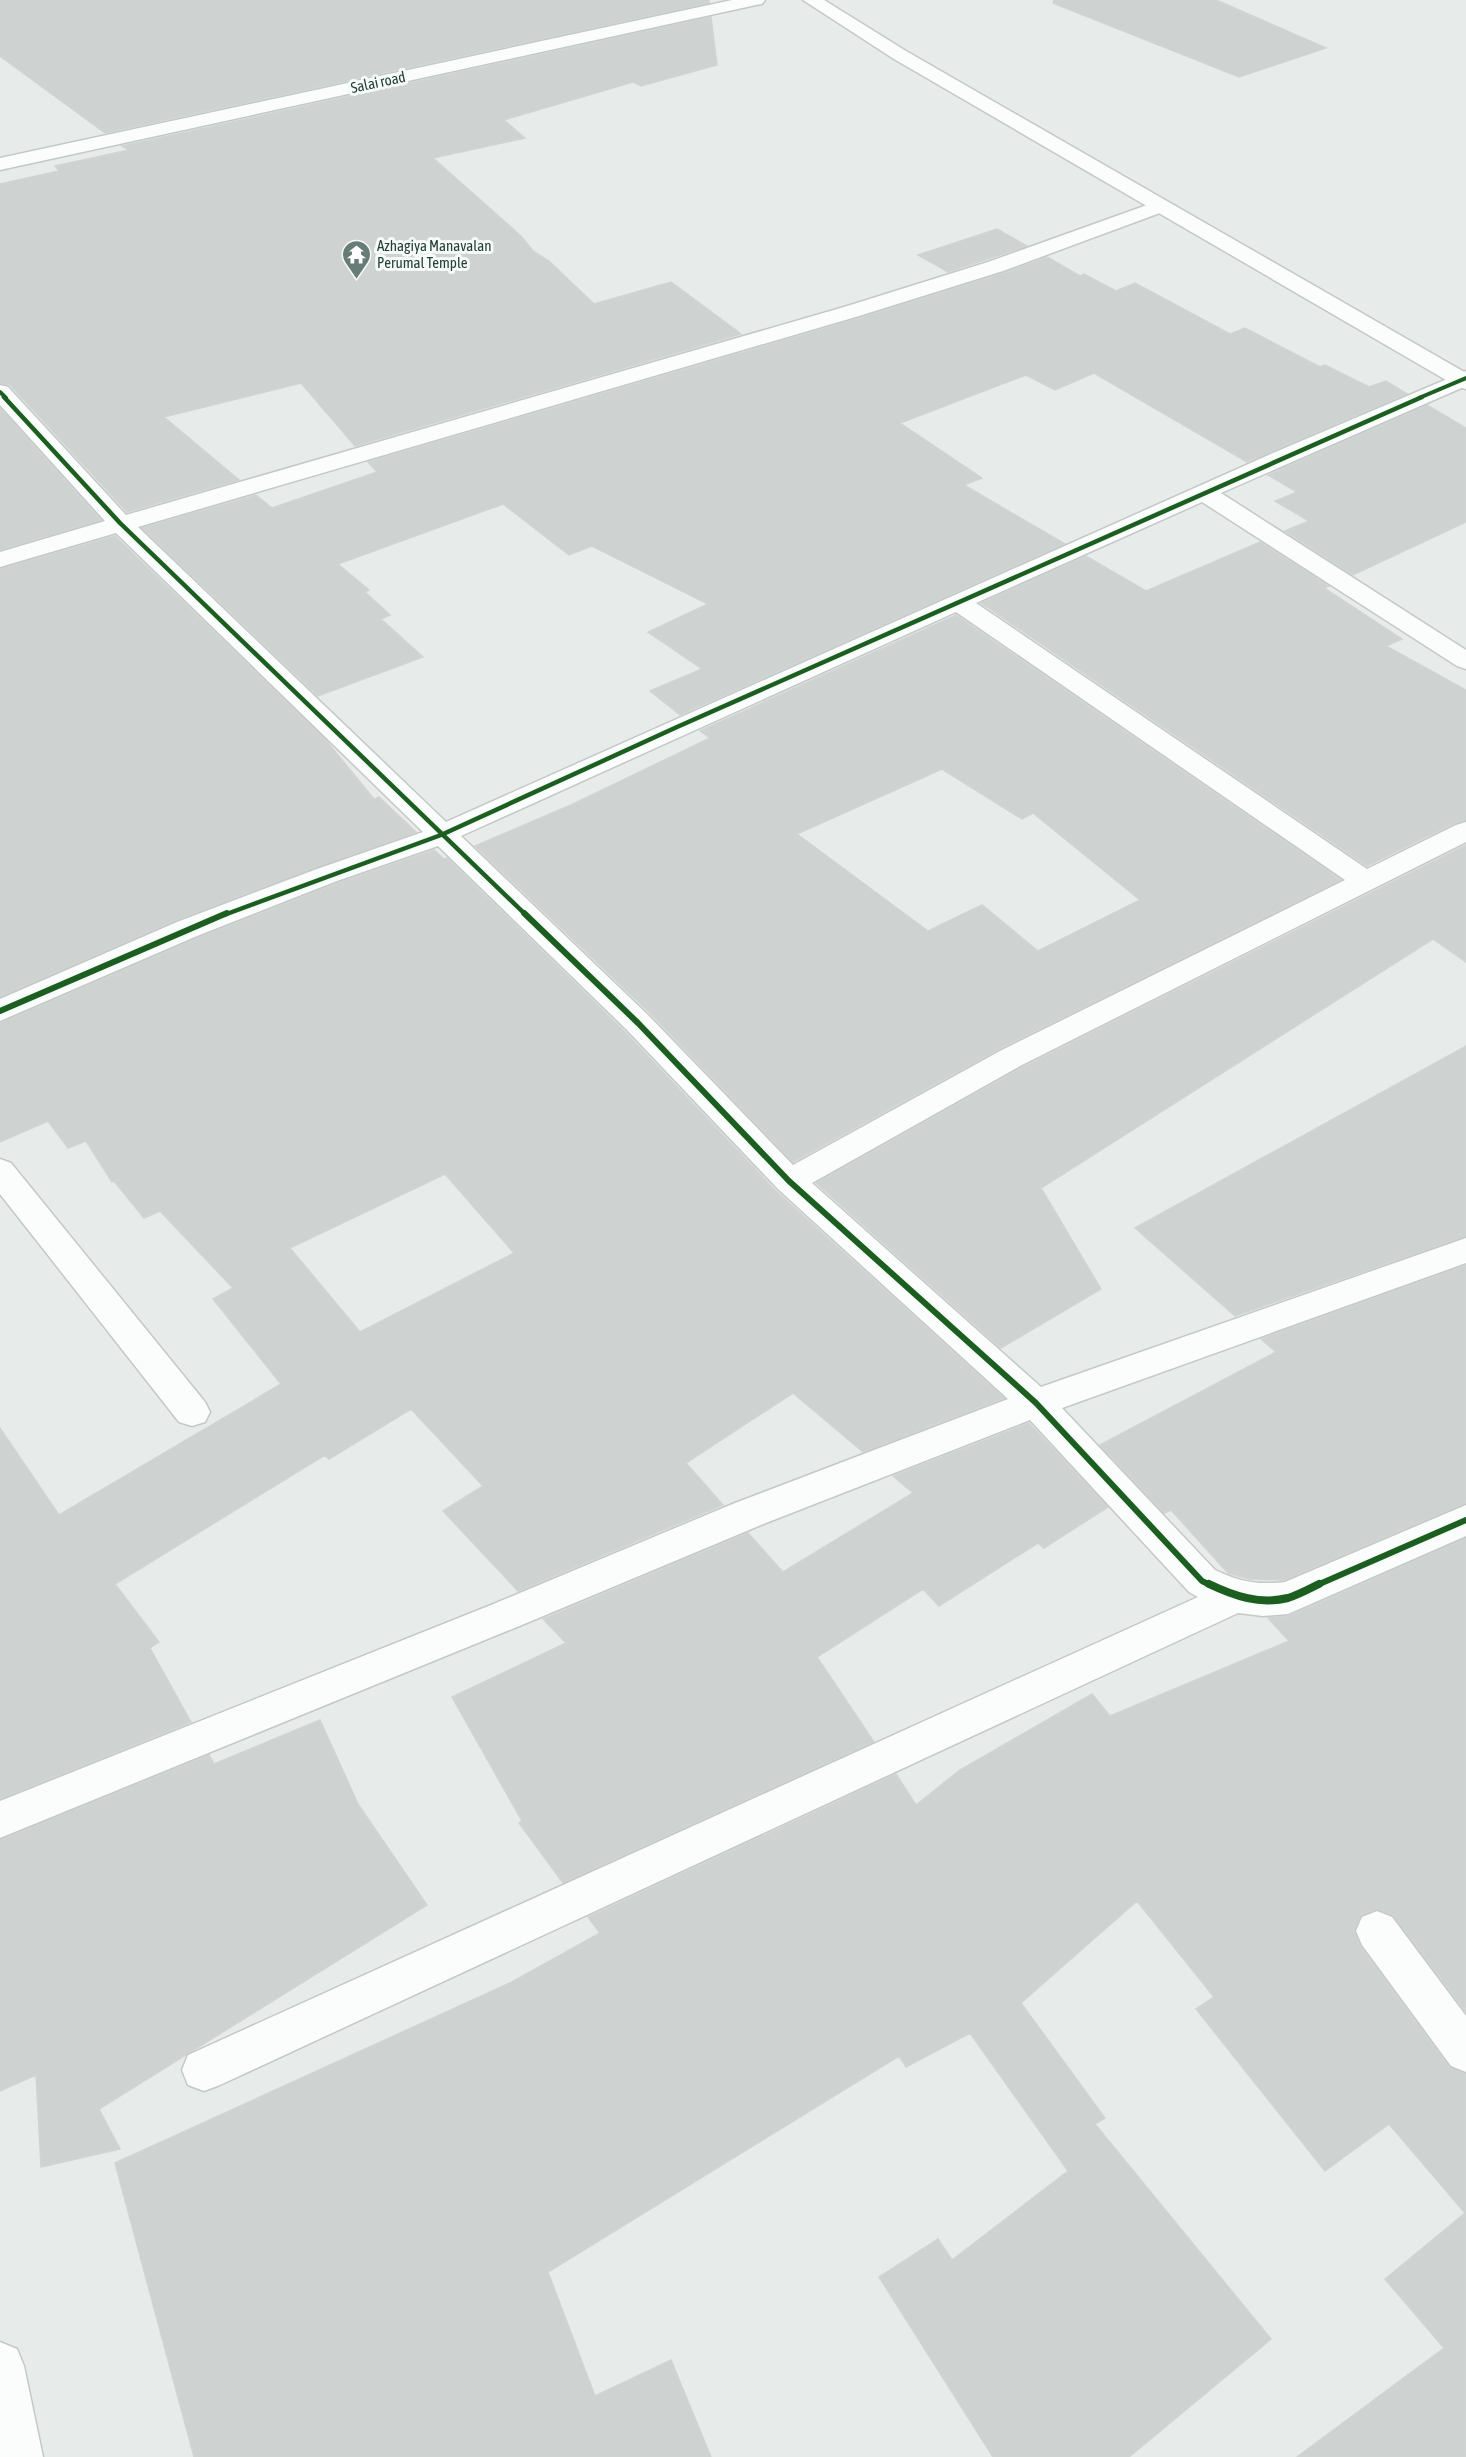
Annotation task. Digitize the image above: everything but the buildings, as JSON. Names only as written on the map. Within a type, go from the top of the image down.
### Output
[{"type":"street","name":"Salai road","points":[[0,164],[756,0]]},
{"type":"street","points":[[812,0],[900,55],[1465,380]]},
{"type":"street","points":[[0,560],[120,523],[613,384],[975,273],[1161,206]]},
{"type":"street","points":[[0,1011],[186,929],[327,875],[441,835],[958,602],[1465,380]]},
{"type":"street","points":[[0,392],[120,523],[638,1023],[789,1181],[1036,1403],[1202,1581],[1235,1597],[1263,1600],[1288,1598],[1466,1520]]},
{"type":"street","points":[[1205,493],[1466,661]]},
{"type":"street","points":[[958,602],[1366,881]]},
{"type":"street","points":[[789,1181],[1011,1058],[1466,831]]},
{"type":"street","points":[[0,1171],[192,1412]]},
{"type":"street","points":[[0,1820],[504,1616],[748,1514],[1036,1403],[1466,1250]]},
{"type":"street","points":[[204,2070],[1235,1597]]},
{"type":"street","points":[[1377,1931],[1466,2051]]},
{"type":"street","points":[[0,2366],[19,2457]]},
{"type":"cycle path","points":[[0,1011],[187,929],[327,875],[441,835],[677,727],[1466,378]]},
{"type":"cycle path","points":[[0,392],[120,523],[638,1023],[789,1181],[1036,1403],[1202,1581],[1235,1597],[1263,1600],[1288,1598],[1466,1520]]},
{"type":"place","name":"Azhagiya Manavalan Perumal Temple","points":[[356,280]]}]
